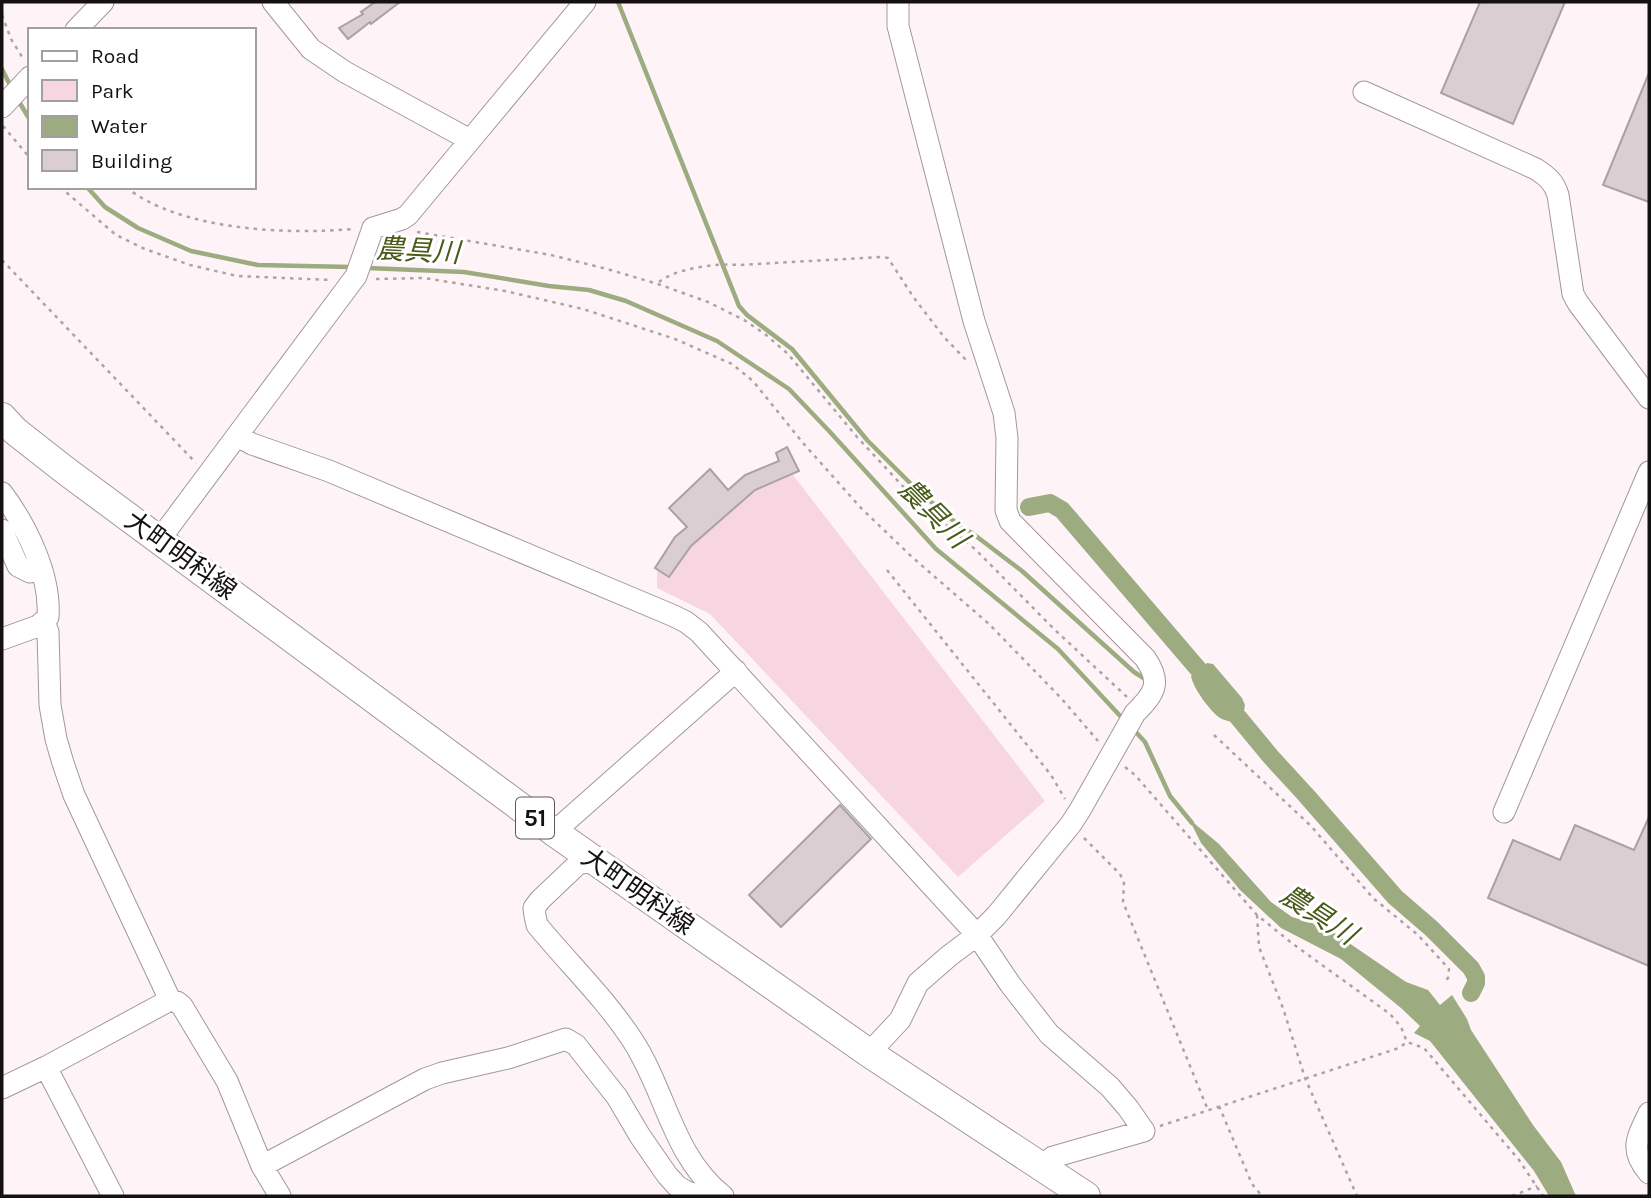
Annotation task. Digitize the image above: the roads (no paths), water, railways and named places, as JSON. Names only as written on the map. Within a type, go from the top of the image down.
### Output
[{"type":"main road","name":"大町明科線","points":[[2,417],[15,431],[56,463],[554,832],[869,1053],[1086,1196]]},
{"type":"street","points":[[78,28],[103,2]]},
{"type":"street","points":[[273,2],[311,49],[345,72],[470,139]]},
{"type":"street","points":[[160,539],[354,279],[371,231],[377,225],[402,219],[415,208],[584,2]]},
{"type":"street","points":[[869,1053],[900,1020],[918,983],[977,935],[1030,876],[1080,810],[1112,752],[1151,693],[1155,682],[1154,670],[1145,657],[1010,521],[1006,510],[1007,438],[1004,413],[974,321],[898,26],[898,2]]},
{"type":"street","points":[[2,107],[28,74]]},
{"type":"street","points":[[1364,92],[1536,169],[1548,177],[1558,195],[1573,294],[1649,398]]},
{"type":"street","points":[[238,436],[252,444],[329,471],[674,616],[699,632],[977,935],[1010,984],[1049,1034],[1110,1087],[1144,1131],[1053,1157],[1042,1166]]},
{"type":"street","points":[[1504,812],[1649,471]]},
{"type":"street","points":[[2,493],[15,510],[42,569],[48,606],[48,617],[38,626],[2,639]]},
{"type":"street","points":[[4,541],[18,566],[30,572],[42,569]]},
{"type":"street","points":[[44,621],[48,632],[50,705],[63,763],[74,795],[170,1000]]},
{"type":"street","points":[[554,832],[736,671]]},
{"type":"street","points":[[597,862],[579,863],[540,900],[534,908],[537,925],[602,1000],[632,1040],[646,1063],[687,1156],[723,1196]]},
{"type":"street","points":[[2,1088],[170,1000],[177,1002],[227,1081],[262,1166],[280,1196]]},
{"type":"street","points":[[262,1166],[425,1079],[508,1058],[566,1039],[576,1045],[617,1097],[667,1175],[677,1186],[701,1196]]},
{"type":"street","points":[[46,1067],[113,1196]]},
{"type":"street","points":[[1649,1113],[1637,1138],[1635,1150],[1649,1173]]},
{"type":"water","points":[[1207,663],[1213,664],[1242,698],[1245,705],[1242,722],[1220,718],[1198,693],[1191,676]]},
{"type":"water","points":[[1189,819],[1219,844],[1271,902],[1292,917],[1333,932],[1406,982],[1428,990],[1440,1005],[1452,995],[1471,1030],[1533,1125],[1561,1162],[1576,1196],[1549,1196],[1534,1171],[1430,1041],[1414,1033],[1420,1026],[1341,959],[1281,928],[1240,890],[1201,843]]},
{"type":"waterway","points":[[618,2],[739,306],[792,349],[867,440],[917,490],[962,528],[1022,571],[1145,679]]},
{"type":"waterway","name":"農具川","points":[[2,69],[12,89]]},
{"type":"waterway","name":"農具川","points":[[18,100],[28,117]]},
{"type":"waterway","name":"農具川","points":[[89,189],[105,207],[138,228],[191,251],[258,265],[351,267]]},
{"type":"waterway","name":"農具川","points":[[367,268],[464,272],[589,290],[626,301],[717,341],[789,389],[936,549],[1058,649],[1123,719]]},
{"type":"waterway","points":[[1029,507],[1050,503],[1062,510],[1271,757],[1395,897],[1471,968],[1476,977],[1471,993]]},
{"type":"waterway","name":"農具川","points":[[1134,730],[1145,742],[1170,796],[1192,823]]}]
